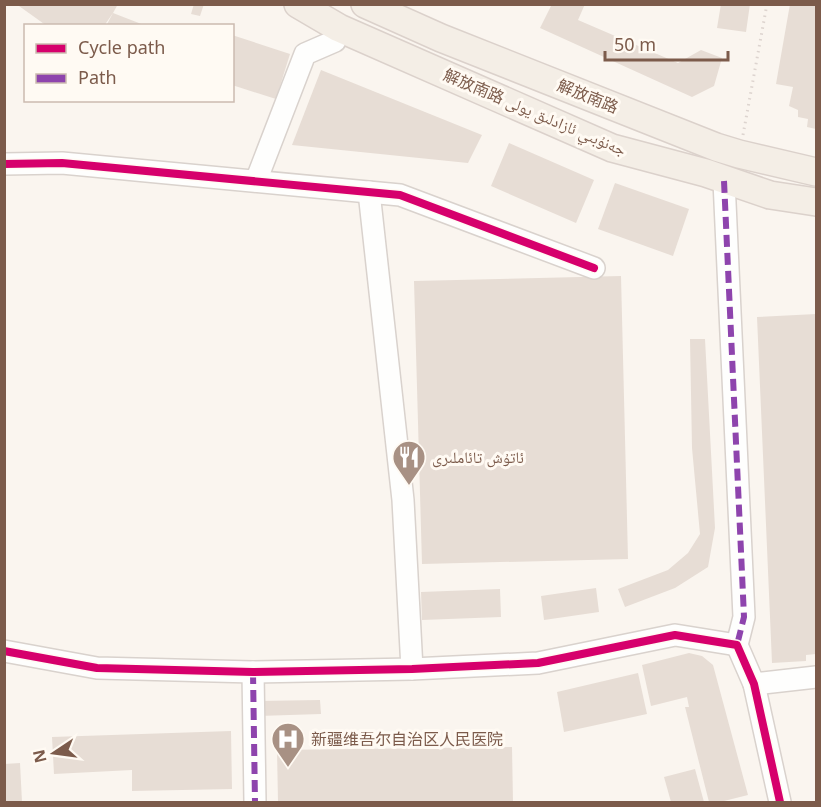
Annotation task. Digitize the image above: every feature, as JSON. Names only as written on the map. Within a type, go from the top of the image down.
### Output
[{"type":"main road","name":"解放南路","points":[[365,4],[441,38],[739,154],[816,172]]},
{"type":"main road","name":"解放南路 جەنۇبىي ئازادلىق يولى","points":[[299,5],[339,28],[612,148],[706,173],[770,195],[816,202]]},
{"type":"street","points":[[256,181],[305,54],[335,41]]},
{"type":"street","points":[[4,164],[62,163],[400,195],[594,268]]},
{"type":"street","points":[[724,181],[744,617],[737,645],[754,684],[780,802]]},
{"type":"street","points":[[369,192],[403,500],[412,669]]},
{"type":"street","points":[[4,651],[97,668],[253,672],[412,669],[538,663],[675,635],[737,645]]},
{"type":"street","points":[[253,672],[255,802]]},
{"type":"street","points":[[754,684],[816,677]]},
{"type":"path","points":[[739,154],[767,4]]},
{"type":"building","points":[[20,4],[118,4],[105,24],[44,24],[19,6]]},
{"type":"building","points":[[194,4],[204,4],[200,16],[191,14]]},
{"type":"building","points":[[552,4],[585,4],[578,20],[678,63],[701,50],[722,58],[714,86],[692,97],[540,28]]},
{"type":"building","points":[[721,4],[750,4],[746,32],[717,28]]},
{"type":"building","points":[[790,4],[816,4],[816,129],[807,127],[808,119],[798,117],[798,110],[789,106],[793,87],[776,84]]},
{"type":"building","points":[[113,13],[141,24],[107,24]]},
{"type":"building","points":[[234,36],[290,54],[276,99],[234,86]]},
{"type":"building","points":[[321,70],[482,135],[468,163],[292,145]]},
{"type":"building","points":[[509,143],[594,180],[576,223],[491,186]]},
{"type":"building","points":[[615,183],[689,209],[673,256],[598,229]]},
{"type":"building","points":[[621,276],[628,559],[422,564],[414,281]]},
{"type":"building","points":[[816,314],[816,654],[806,655],[806,661],[772,663],[757,317]]},
{"type":"building","points":[[690,339],[705,339],[715,528],[708,567],[675,588],[625,607],[618,589],[668,570],[688,553],[700,534],[692,448]]},
{"type":"building","points":[[596,588],[599,612],[544,620],[541,596]]},
{"type":"building","points":[[500,589],[501,617],[422,620],[421,592]]},
{"type":"building","points":[[689,653],[702,656],[713,665],[748,795],[720,802],[709,802],[685,707],[689,707],[687,697],[651,706],[642,665]]},
{"type":"building","points":[[638,673],[647,714],[564,732],[557,692]]},
{"type":"building","points":[[320,700],[321,714],[258,716],[258,701]]},
{"type":"building","points":[[231,731],[232,789],[132,791],[132,770],[54,774],[52,737]]},
{"type":"building","points":[[512,747],[513,802],[278,802],[277,750]]},
{"type":"building","points":[[20,763],[22,802],[4,802],[4,764]]},
{"type":"building","points":[[695,769],[704,802],[671,802],[664,777]]},
{"type":"marked path","points":[[724,181],[744,617],[737,645]]},
{"type":"marked path","points":[[253,672],[255,802]]},
{"type":"cycle path","points":[[4,164],[62,163],[400,195],[594,268]]},
{"type":"cycle path","points":[[4,651],[97,668],[253,672],[412,669],[538,663],[675,635],[737,645],[754,684],[780,802]]},
{"type":"place","name":"ئاتۇش تائاملىرى","points":[[409,486]]},
{"type":"place","name":"新疆维吾尔自治区人民医院","points":[[288,768]]}]
